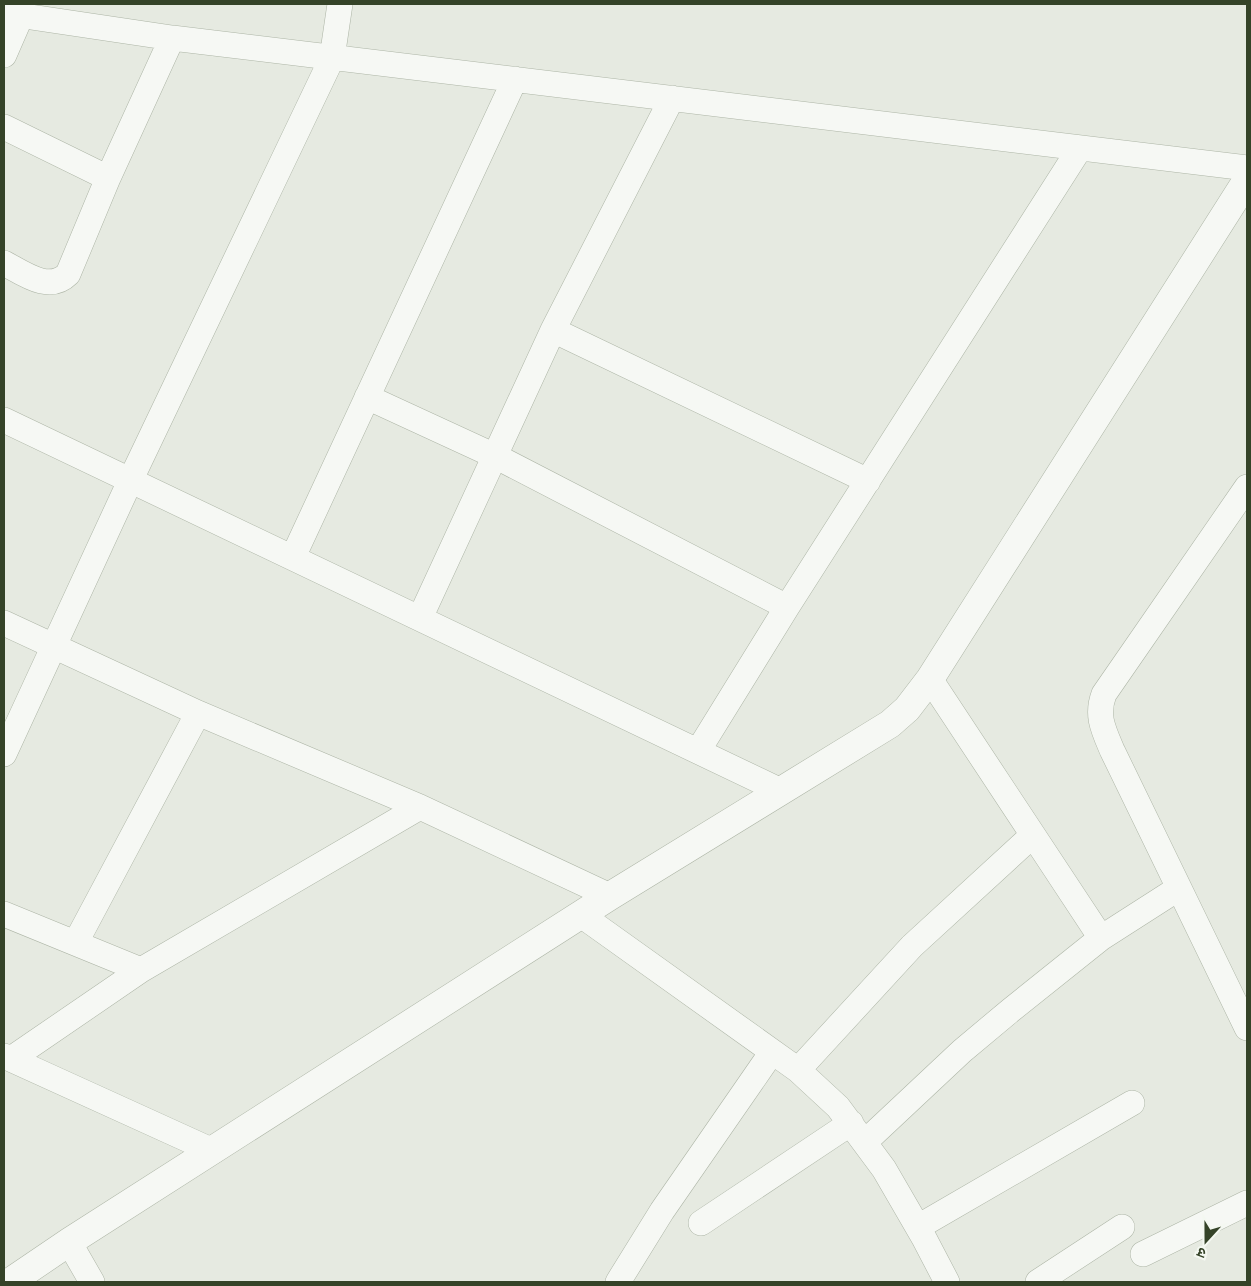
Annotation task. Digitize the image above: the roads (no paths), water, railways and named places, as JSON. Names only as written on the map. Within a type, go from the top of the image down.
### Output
[{"type":"street","points":[[4,754],[131,479],[332,58],[340,4]]},
{"type":"street","points":[[4,54],[12,15],[332,58],[1247,168]]},
{"type":"street","points":[[4,263],[37,280],[48,282],[60,281],[68,274],[108,178],[172,38]]},
{"type":"street","points":[[293,557],[515,79]]},
{"type":"street","points":[[420,618],[554,330],[672,98]]},
{"type":"street","points":[[4,127],[108,178]]},
{"type":"street","points":[[698,751],[786,607],[1080,148]]},
{"type":"street","points":[[8,1280],[610,896],[890,724],[907,708],[930,679],[1247,180]]},
{"type":"street","points":[[554,330],[868,481]]},
{"type":"street","points":[[367,398],[495,456],[786,607]]},
{"type":"street","points":[[4,420],[781,791]]},
{"type":"street","points":[[1247,487],[1104,694],[1099,708],[1104,730],[1112,750],[1247,1028]]},
{"type":"street","points":[[4,623],[198,713],[420,807],[610,896]]},
{"type":"street","points":[[930,679],[1101,938]]},
{"type":"street","points":[[76,942],[198,713]]},
{"type":"street","points":[[8,1057],[140,970],[420,807]]},
{"type":"street","points":[[798,1070],[912,946],[1033,835]]},
{"type":"street","points":[[701,1223],[858,1132],[1101,938],[1179,888]]},
{"type":"street","points":[[4,914],[76,942],[140,970]]},
{"type":"street","points":[[581,915],[798,1070],[838,1108],[858,1132],[918,1226],[947,1282]]},
{"type":"street","points":[[618,1282],[662,1211],[772,1052]]},
{"type":"street","points":[[8,1057],[213,1151]]},
{"type":"street","points":[[918,1226],[1132,1102]]},
{"type":"street","points":[[1143,1254],[1247,1203]]},
{"type":"street","points":[[1038,1282],[1122,1227]]},
{"type":"street","points":[[69,1242],[92,1282]]}]
